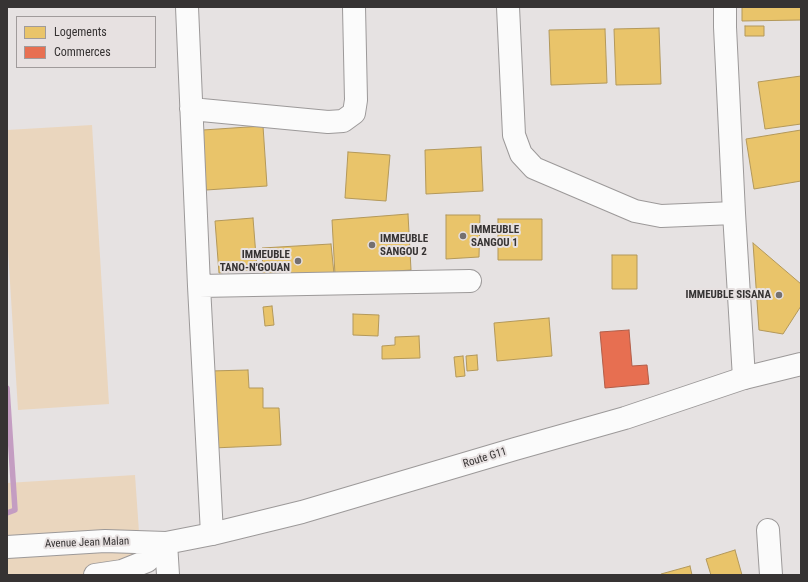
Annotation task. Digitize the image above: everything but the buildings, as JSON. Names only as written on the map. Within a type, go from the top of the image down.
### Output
[{"type":"street","points":[[187,7],[199,286],[212,534]]},
{"type":"street","points":[[191,109],[328,122],[343,121],[354,113],[356,100],[354,7]]},
{"type":"street","points":[[508,7],[514,135],[521,154],[534,168],[635,211],[661,216],[734,213]]},
{"type":"street","points":[[725,7],[734,213],[744,378]]},
{"type":"street","points":[[199,286],[470,281]]},
{"type":"street","name":"Route G11","points":[[166,543],[212,534],[302,512],[625,418],[744,378],[801,364]]},
{"type":"street","points":[[768,530],[771,575]]},
{"type":"street","name":"Avenue Jean Malan","points":[[7,546],[105,541],[166,543]]},
{"type":"street","points":[[95,575],[122,571],[147,561],[166,543]]},
{"type":"street","points":[[166,543],[168,575]]},
{"type":"shaded area","points":[[92,125],[109,404],[18,410],[7,234],[7,130]]},
{"type":"shaded area","points":[[135,475],[142,575],[7,575],[7,483]]},
{"type":"waterway","points":[[7,388],[15,510],[7,513]]},
{"type":"place","name":"IMMEUBLE SANGOU 1","points":[[463,236]]},
{"type":"place","name":"IMMEUBLE SANGOU 2","points":[[372,245]]},
{"type":"place","name":"IMMEUBLE TANO-N'GOUAN","points":[[298,261]]},
{"type":"place","name":"IMMEUBLE SISANA","points":[[779,295]]}]
